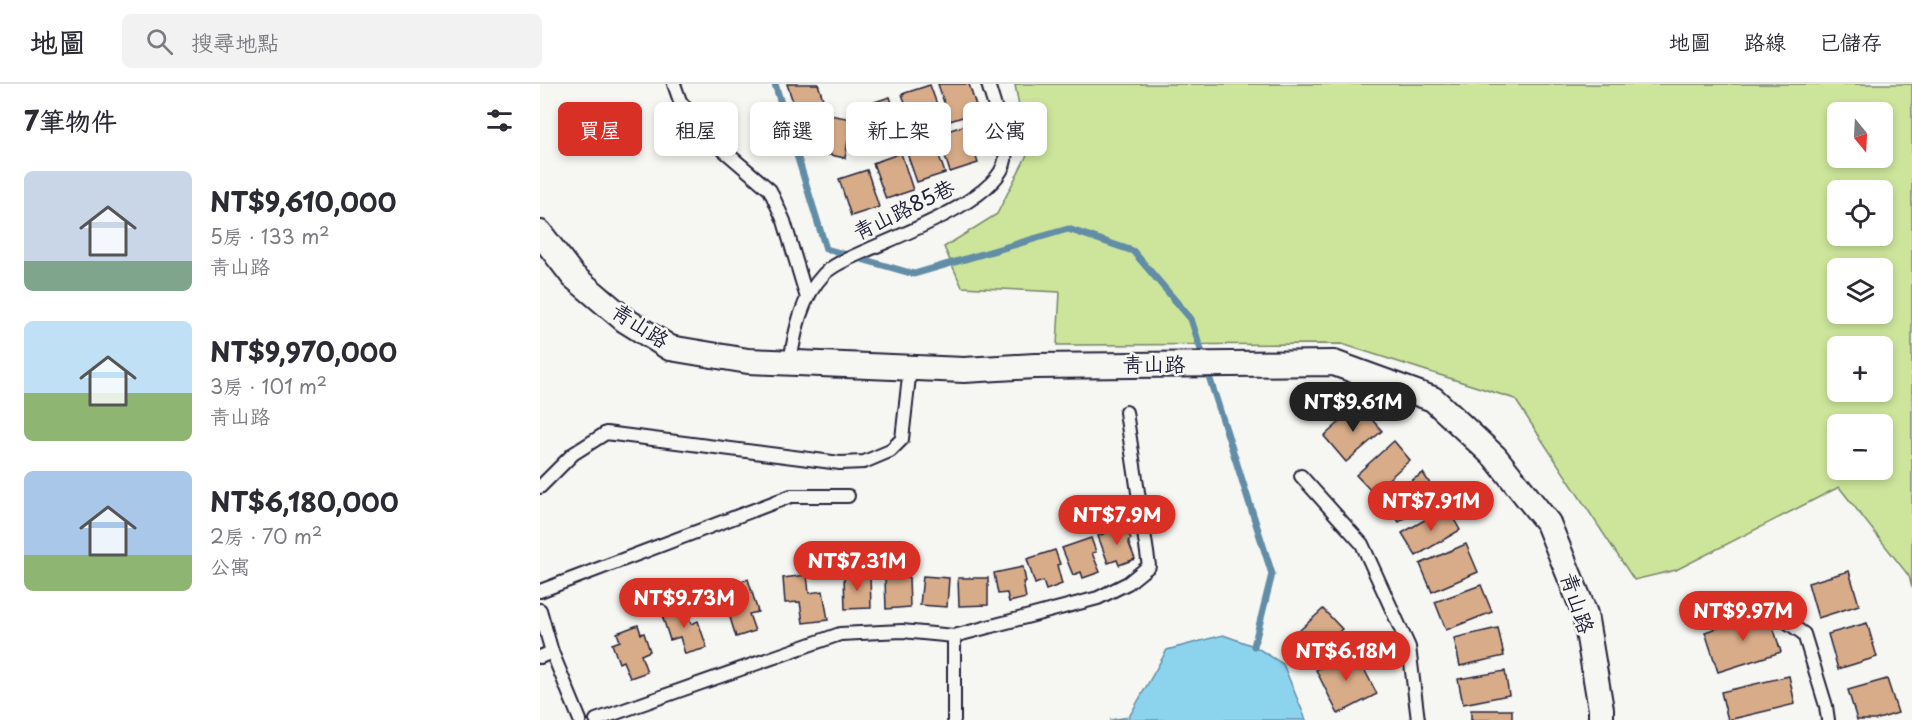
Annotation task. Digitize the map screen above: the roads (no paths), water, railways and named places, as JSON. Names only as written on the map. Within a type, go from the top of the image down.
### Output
[{"type":"street","name":"青山路","points":[[540,233],[573,276],[625,320],[670,348],[748,362],[964,370],[1035,366],[1334,363],[1433,399],[1495,457],[1548,523],[1586,614],[1601,720]]},
{"type":"lane","points":[[674,84],[680,101],[708,137],[770,190],[784,221],[807,298]]},
{"type":"lane","name":"青山路85巷","points":[[790,362],[796,327],[807,298],[824,273],[843,261],[937,219],[981,193],[999,176],[1005,159],[1003,140],[988,84]]},
{"type":"lane","points":[[540,488],[573,454],[606,433],[840,463],[864,462],[890,452],[902,439],[910,368]]},
{"type":"lane","points":[[597,720],[840,634],[902,631],[954,636],[1098,598],[1128,583],[1149,567],[1126,412]]},
{"type":"lane","points":[[1301,476],[1362,544],[1409,647],[1418,720]]},
{"type":"lane","points":[[540,591],[791,496],[848,496]]},
{"type":"lane","points":[[540,610],[546,654],[579,720]]},
{"type":"lane","points":[[1782,618],[1804,634],[1826,706],[1828,720]]},
{"type":"lane","points":[[954,636],[954,720]]},
{"type":"water","points":[[1223,635],[1254,646],[1283,664],[1306,720],[1110,720],[1129,717],[1167,650]]},
{"type":"waterway","points":[[775,84],[826,249],[914,274],[1068,229],[1133,251],[1191,319],[1204,359]]},
{"type":"waterway","points":[[1207,370],[1272,574],[1254,646]]}]
